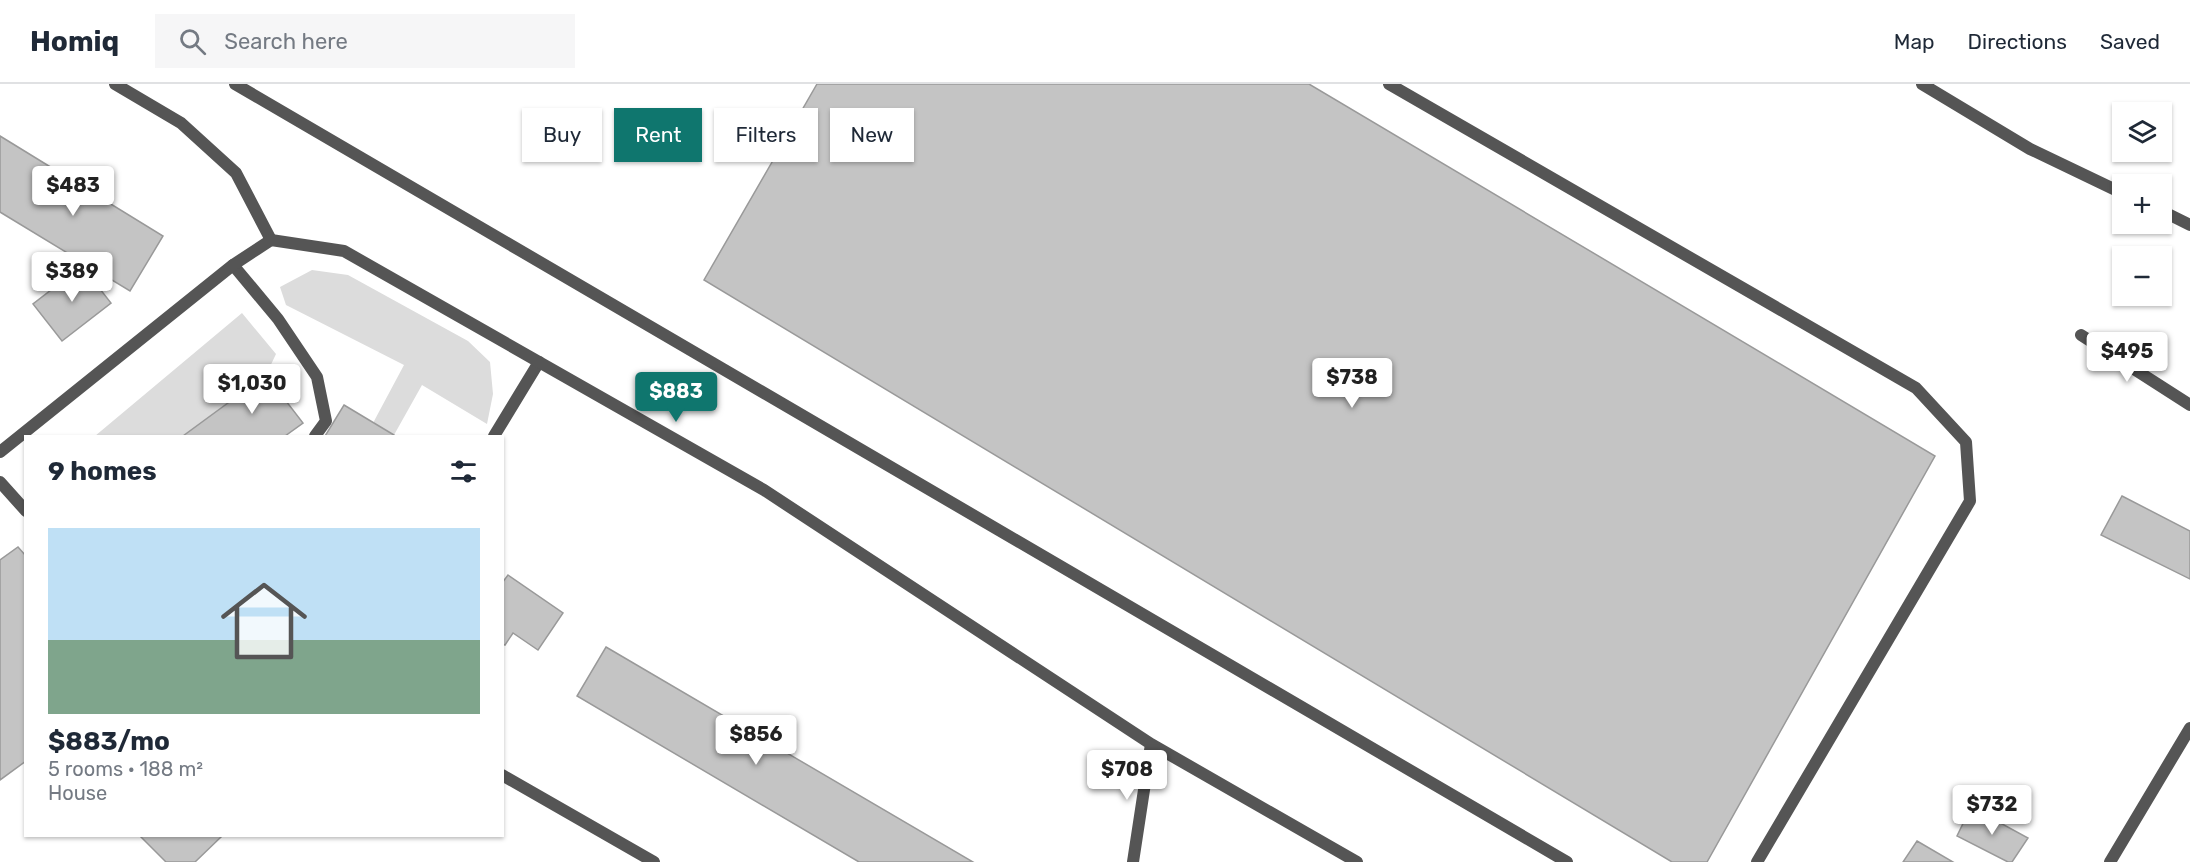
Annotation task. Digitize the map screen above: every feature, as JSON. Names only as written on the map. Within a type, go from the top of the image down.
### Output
[{"type":"street","points":[[115,84],[181,123],[236,173],[271,240]]},
{"type":"street","points":[[235,84],[1567,862]]},
{"type":"street","points":[[1389,84],[1916,388],[1966,442],[1970,501],[1757,862]]},
{"type":"street","points":[[1922,84],[2031,149],[2112,188]]},
{"type":"street","points":[[2172,216],[2190,225]]},
{"type":"street","points":[[0,452],[233,265],[271,240],[344,251],[764,490],[1151,744],[1357,862]]},
{"type":"street","points":[[233,265],[278,319],[317,378],[326,421],[316,435]]},
{"type":"street","points":[[2081,335],[2190,405]]},
{"type":"street","points":[[495,435],[539,362]]},
{"type":"street","points":[[0,482],[24,510]]},
{"type":"street","points":[[2110,862],[2190,729]]},
{"type":"street","points":[[1133,862],[1151,744]]},
{"type":"street","points":[[504,776],[654,862]]},
{"type":"shaded area","points":[[312,270],[348,275],[468,341],[490,362],[493,394],[487,424],[422,385],[394,435],[373,423],[404,365],[286,305],[280,287]]},
{"type":"shaded area","points":[[242,313],[276,354],[266,375],[184,435],[96,435]]},
{"type":"building","points":[[817,84],[1309,84],[1935,456],[1707,862],[1672,862],[704,280],[772,162],[818,162],[818,108],[803,108]]},
{"type":"building","points":[[0,136],[163,236],[130,291],[0,212]]},
{"type":"building","points":[[82,266],[111,303],[62,341],[33,304]]},
{"type":"building","points":[[266,375],[303,423],[286,435],[184,435]]},
{"type":"building","points":[[344,405],[394,435],[326,435]]},
{"type":"building","points":[[2122,496],[2190,531],[2190,579],[2101,535]]},
{"type":"building","points":[[18,547],[24,554],[24,762],[0,780],[0,560]]},
{"type":"building","points":[[508,575],[563,613],[538,650],[513,633],[504,645],[504,580]]},
{"type":"building","points":[[606,647],[973,862],[859,862],[577,696]]},
{"type":"building","points":[[1971,807],[2028,838],[2012,862],[1957,836]]},
{"type":"building","points":[[141,837],[221,837],[195,862],[166,862]]},
{"type":"building","points":[[1917,841],[1953,862],[1903,862]]}]
